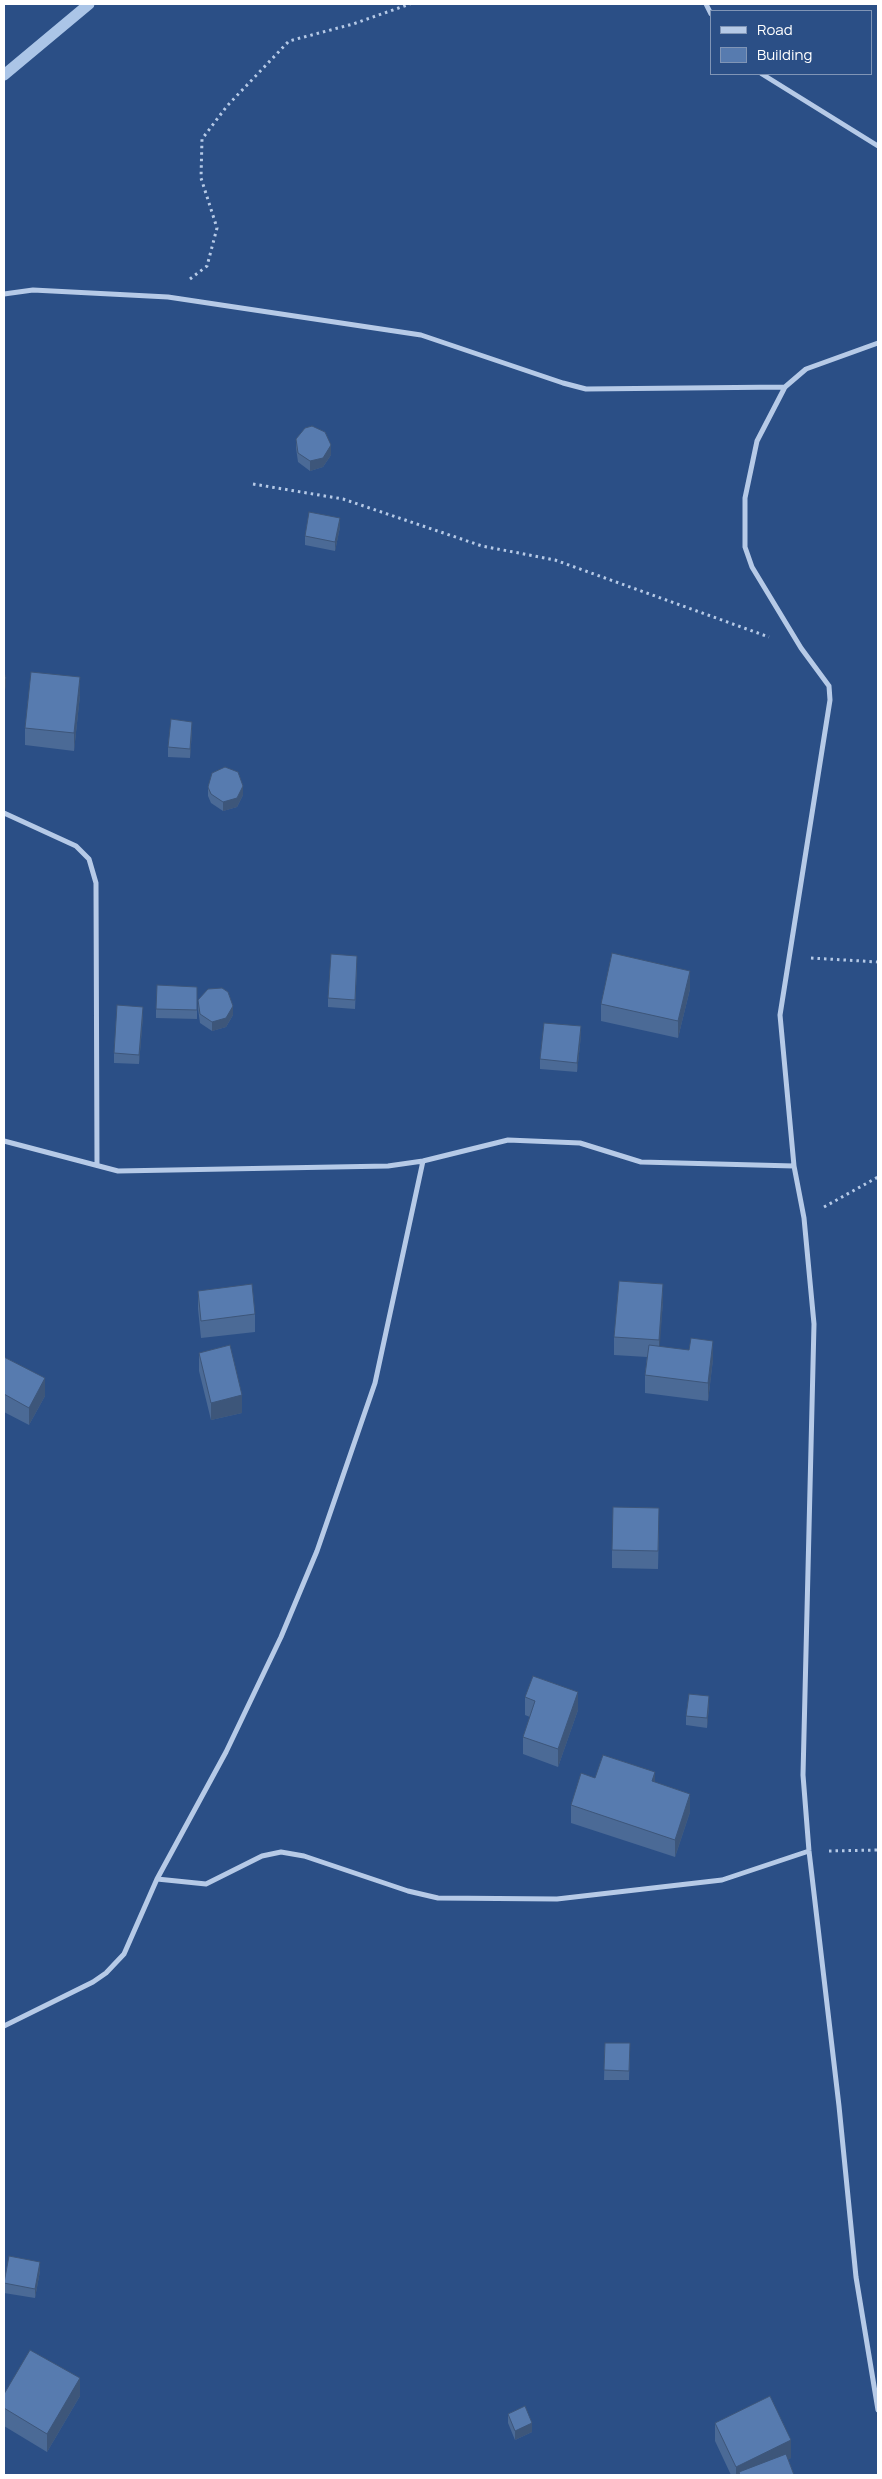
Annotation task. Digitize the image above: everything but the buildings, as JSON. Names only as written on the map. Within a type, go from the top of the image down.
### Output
[{"type":"street","points":[[764,75],[878,146]]},
{"type":"street","points":[[4,294],[33,290],[168,296],[421,335],[586,389],[785,387]]},
{"type":"street","points":[[878,343],[806,369],[785,387],[757,441],[745,498],[745,547],[752,567],[801,648],[829,686],[830,700],[780,1015],[794,1166],[804,1218],[814,1324],[803,1775],[809,1851],[840,2106],[856,2277],[878,2410]]},
{"type":"street","points":[[4,813],[76,846],[90,859],[96,883],[97,1165]]},
{"type":"street","points":[[4,1141],[118,1171],[388,1166],[423,1161],[508,1140],[580,1142],[641,1162],[794,1166]]},
{"type":"street","points":[[4,2026],[93,1982],[106,1973],[124,1954],[157,1879],[226,1752],[281,1637],[317,1552],[375,1383],[423,1161]]},
{"type":"street","points":[[157,1879],[206,1884],[262,1856],[281,1852],[304,1856],[438,1898],[557,1899],[722,1880],[809,1851]]},
{"type":"path","points":[[168,296],[207,266],[217,228],[201,178],[202,139],[227,106],[289,41],[353,24],[410,4]]},
{"type":"path","points":[[253,484],[343,499],[482,546],[556,560],[801,648]]},
{"type":"path","points":[[788,957],[878,962]]},
{"type":"path","points":[[804,1218],[878,1177]]},
{"type":"path","points":[[809,1851],[878,1850]]},
{"type":"waterway","points":[[4,75],[89,4]]}]
